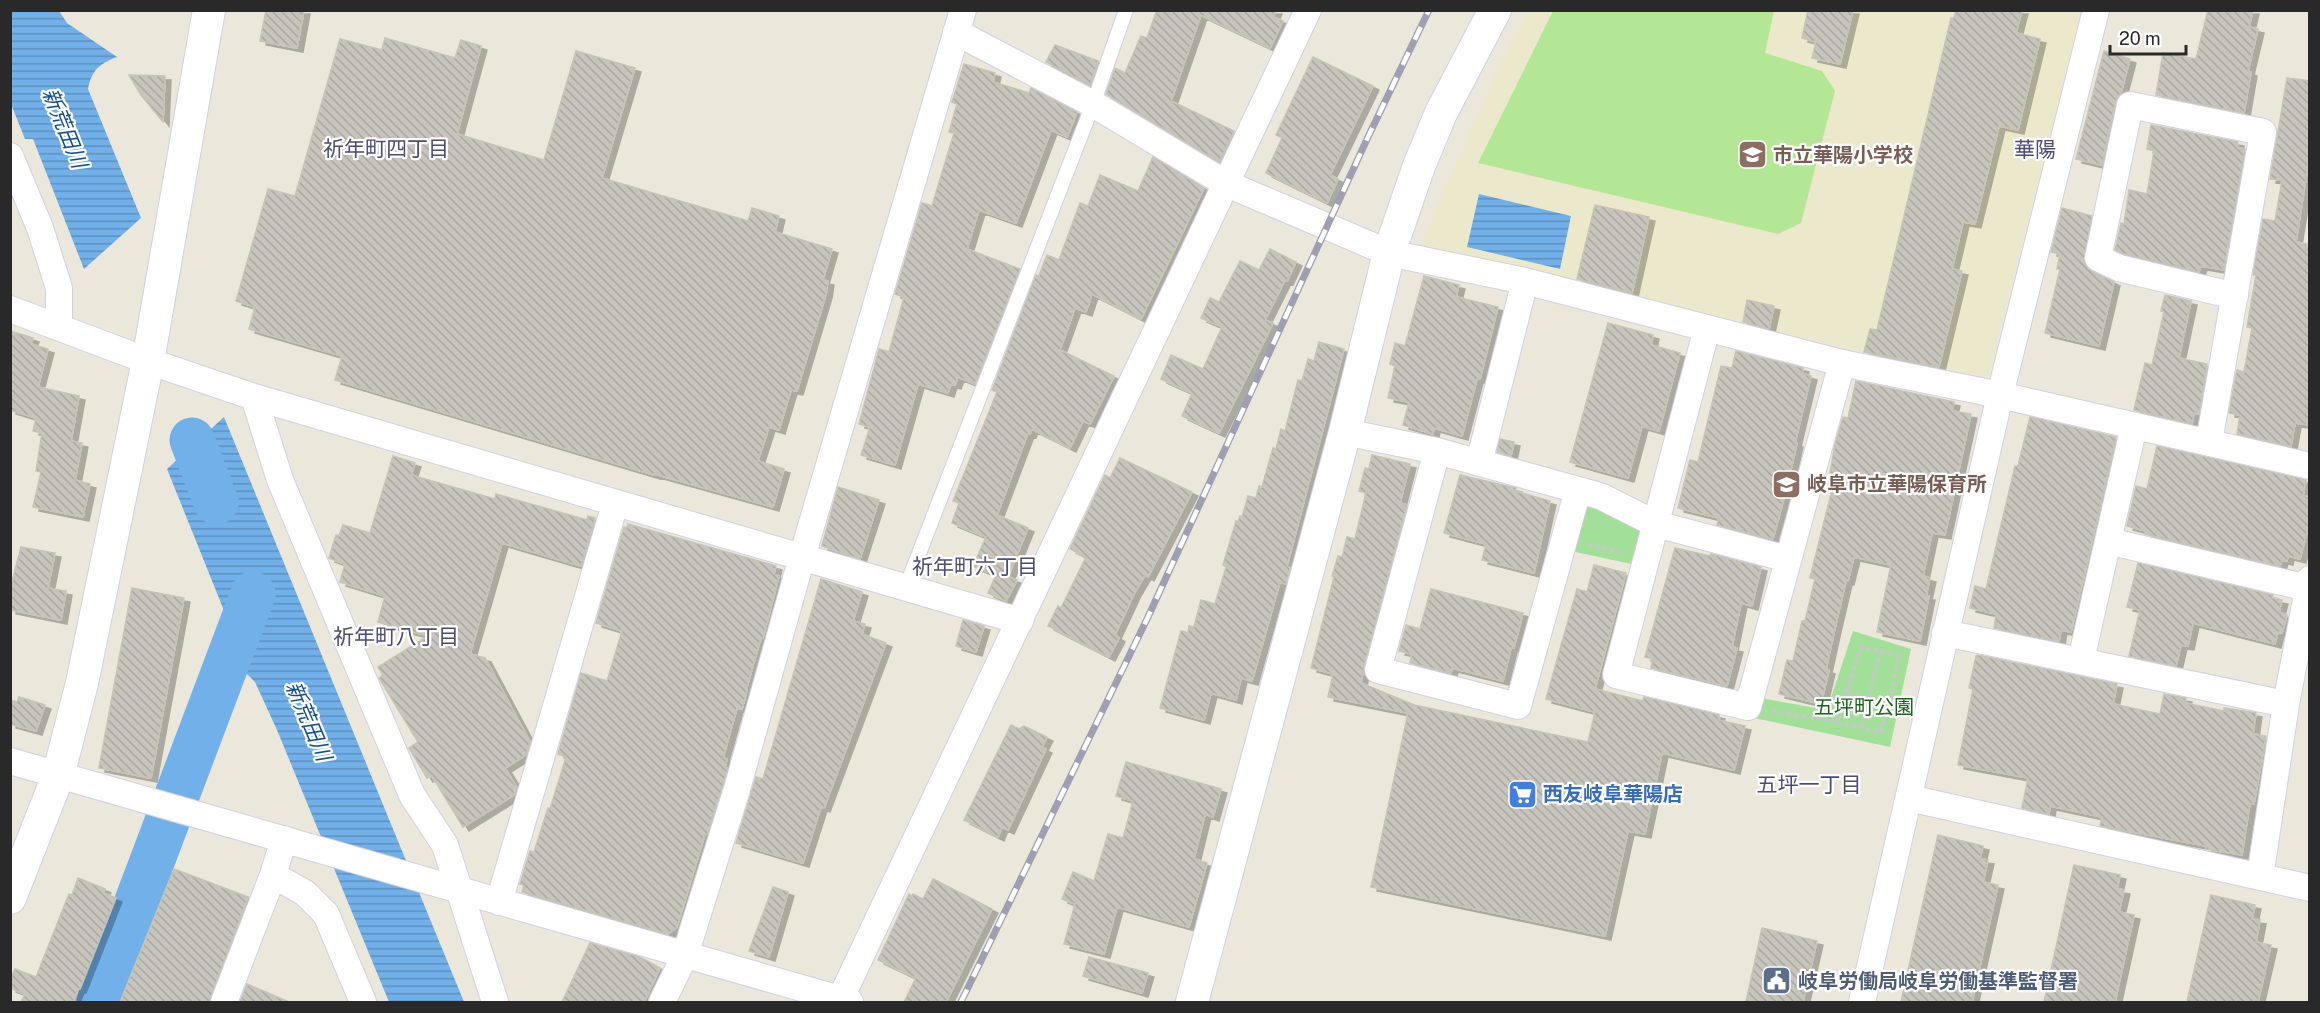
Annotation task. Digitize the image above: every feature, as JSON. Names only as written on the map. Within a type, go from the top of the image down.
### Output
[{"type":"street","points":[[10,898],[58,776],[82,683],[148,361],[209,10]]},
{"type":"street","points":[[10,761],[843,1002],[1308,10]]},
{"type":"street","points":[[1192,1002],[1345,432],[1389,253],[1419,165],[1441,113],[1495,10]]},
{"type":"street","points":[[1862,1002],[1909,798],[1926,712],[2000,395],[2096,10]]},
{"type":"street","points":[[662,1002],[685,955],[737,789],[802,557],[959,21],[1225,183],[1389,253],[1525,281],[1842,363],[2000,395],[2310,466]]},
{"type":"street","points":[[2209,442],[2235,296],[2263,132],[2130,105],[2098,258],[2119,268],[2235,296]]},
{"type":"street","points":[[10,156],[40,228],[59,288],[59,327]]},
{"type":"street","points":[[1479,463],[1525,281]]},
{"type":"street","points":[[10,309],[148,361],[254,397],[1020,621]]},
{"type":"street","points":[[1707,328],[1616,675],[1748,707],[1842,363]]},
{"type":"street","points":[[254,397],[280,480],[412,795],[445,845],[495,1002]]},
{"type":"street","points":[[2081,660],[2134,426]]},
{"type":"street","points":[[1345,432],[1437,451],[1600,496],[1656,525],[1788,559]]},
{"type":"street","points":[[1437,451],[1378,670],[1518,706],[1578,490]]},
{"type":"street","points":[[499,902],[615,504]]},
{"type":"street","points":[[2108,541],[2309,583],[2286,704],[2260,877]]},
{"type":"street","points":[[1945,633],[2286,704]]},
{"type":"street","points":[[1909,798],[2310,888]]},
{"type":"street","points":[[224,1002],[287,840]]},
{"type":"street","points":[[273,875],[305,893],[326,914],[363,1002]]},
{"type":"lane","points":[[906,587],[1093,104],[1126,10]]},
{"type":"path","points":[[1564,538],[1631,556]]},
{"type":"path","points":[[1748,707],[1881,732],[1899,656],[1861,647],[1836,722]]},
{"type":"path","points":[[1860,727],[1880,652]]},
{"type":"path","points":[[1846,693],[1926,712]]},
{"type":"shaded area","name":"市立華陽小学校","points":[[1528,11],[2082,11],[1987,378],[1425,255],[1420,245],[1499,66]]},
{"type":"green space","points":[[1553,11],[1774,11],[1765,53],[1822,71],[1835,91],[1801,223],[1778,234],[1478,163]]},
{"type":"green space","points":[[1584,502],[1646,531],[1636,565],[1571,551]]},
{"type":"green space","name":"五坪町公園","points":[[1853,631],[1911,649],[1890,747],[1754,718],[1760,698],[1827,710]]},
{"type":"water","points":[[10,11],[59,11],[67,23],[117,57],[97,68],[88,89],[141,218],[84,269],[33,139],[25,139],[11,104]]},
{"type":"water","points":[[1479,194],[1571,216],[1560,269],[1467,247]]},
{"type":"water","points":[[224,417],[464,1002],[389,1002],[277,730],[255,682],[244,671],[225,637],[227,618],[167,469]]},
{"type":"building","points":[[266,10],[304,10],[297,48],[260,41]]},
{"type":"building","points":[[1157,10],[1276,10],[1273,17],[1283,21],[1270,48],[1201,15],[1171,101],[1234,131],[1219,162],[1106,94],[1115,68],[1125,73],[1141,36],[1147,38]]},
{"type":"building","points":[[1808,10],[1853,10],[1840,64],[1812,58],[1816,42],[1802,38]]},
{"type":"building","points":[[1956,10],[2022,10],[2016,33],[2040,39],[2018,130],[1999,126],[1975,224],[1963,222],[1952,269],[1962,271],[1939,367],[1864,352],[1870,329],[1877,330],[1951,18],[1954,18]]},
{"type":"building","points":[[2208,10],[2253,10],[2249,27],[2258,29],[2248,71],[2251,72],[2244,113],[2156,95],[2163,53],[2196,59]]},
{"type":"building","points":[[385,38],[455,58],[461,40],[481,46],[457,134],[544,160],[576,51],[635,68],[602,178],[748,221],[752,208],[779,216],[775,232],[832,249],[823,280],[828,281],[826,294],[797,391],[791,390],[779,430],[769,427],[758,461],[784,469],[773,507],[654,475],[335,380],[342,356],[249,329],[255,307],[236,301],[268,189],[295,196],[340,39],[382,50]]},
{"type":"building","points":[[1055,45],[1098,61],[1090,85],[1046,62]]},
{"type":"building","points":[[2104,51],[2130,59],[2121,93],[2115,102],[2102,165],[2076,159]]},
{"type":"building","points":[[1313,57],[1373,86],[1330,175],[1338,179],[1327,203],[1266,173],[1282,138],[1276,135]]},
{"type":"building","points":[[964,64],[995,73],[993,82],[1029,93],[1031,88],[1077,112],[1067,137],[1051,130],[1016,223],[979,210],[967,249],[1020,269],[975,384],[958,377],[955,385],[951,384],[948,393],[918,384],[895,465],[861,455],[870,427],[859,424],[879,349],[889,352],[904,297],[895,294],[922,203],[932,206],[954,133],[949,132],[957,104],[952,102]]},
{"type":"building","points":[[129,75],[165,76],[163,122],[141,95]]},
{"type":"building","points":[[2287,78],[2310,81],[2310,153],[2296,242],[2307,244],[2306,251],[2310,252],[2310,425],[2295,423],[2291,446],[2237,434],[2240,415],[2229,413],[2237,370],[2244,372],[2252,328],[2247,327],[2263,219],[2275,221],[2282,180],[2270,179]]},
{"type":"building","points":[[2151,125],[2238,142],[2237,148],[2245,149],[2224,270],[2201,266],[2199,272],[2115,250],[2121,223],[2124,224],[2129,190],[2147,194],[2154,151],[2147,149]]},
{"type":"building","points":[[1153,157],[1204,188],[1141,319],[1092,294],[1086,312],[1075,308],[1060,350],[1114,376],[1090,424],[1083,421],[1070,448],[1032,429],[1030,434],[1028,433],[997,515],[1028,528],[1008,577],[1017,580],[1006,601],[988,593],[996,575],[973,566],[986,537],[952,523],[959,503],[953,501],[997,392],[992,390],[1036,275],[1039,276],[1047,255],[1059,260],[1080,203],[1088,206],[1100,175],[1138,191]]},
{"type":"building","points":[[1595,205],[1649,217],[1632,293],[1577,279]]},
{"type":"building","points":[[2062,208],[2092,216],[2084,262],[2091,271],[2114,282],[2099,346],[2045,333],[2060,269],[2057,269],[2060,254],[2051,252]]},
{"type":"building","points":[[1270,249],[1296,262],[1265,320],[1273,323],[1219,433],[1182,416],[1192,393],[1161,379],[1171,355],[1203,369],[1222,327],[1201,318],[1210,298],[1219,302],[1240,261],[1259,270]]},
{"type":"building","points":[[1424,276],[1459,285],[1456,297],[1498,307],[1480,379],[1477,379],[1462,436],[1434,428],[1433,434],[1403,425],[1409,402],[1388,398],[1395,366],[1390,364],[1395,343],[1405,346]]},
{"type":"building","points":[[2165,295],[2191,301],[2179,358],[2207,364],[2199,414],[2194,413],[2192,424],[2134,410],[2145,363],[2152,365],[2164,312],[2161,311]]},
{"type":"building","points":[[1747,300],[1774,306],[1769,329],[1743,322]]},
{"type":"building","points":[[1608,323],[1653,335],[1651,345],[1680,353],[1659,431],[1642,426],[1628,478],[1570,462]]},
{"type":"building","points":[[10,331],[33,338],[31,344],[48,349],[38,387],[79,396],[71,441],[82,443],[75,480],[90,484],[83,517],[33,507],[41,472],[36,471],[42,433],[33,431],[36,418],[10,410]]},
{"type":"building","points":[[1319,342],[1344,349],[1287,566],[1290,568],[1286,584],[1280,582],[1252,681],[1241,678],[1236,700],[1211,693],[1204,720],[1160,708],[1181,631],[1188,633],[1189,626],[1194,627],[1201,600],[1215,604],[1226,567],[1223,565],[1236,521],[1238,522],[1240,516],[1242,517],[1248,496],[1256,498],[1259,486],[1262,487],[1273,448],[1276,449],[1281,429],[1285,431],[1298,380],[1302,381],[1308,359],[1314,361]]},
{"type":"building","points":[[1736,351],[1803,368],[1802,373],[1811,376],[1788,483],[1773,539],[1717,525],[1719,518],[1678,508],[1690,460],[1698,462],[1721,366],[1732,368]]},
{"type":"building","points":[[1856,381],[1954,402],[1952,411],[1971,414],[1945,535],[1932,533],[1923,576],[1930,578],[1926,596],[1929,596],[1920,641],[1877,632],[1891,565],[1854,557],[1835,628],[1821,704],[1779,694],[1787,660],[1793,661],[1802,621],[1805,621],[1815,579],[1810,578],[1833,486],[1828,485],[1835,444],[1843,417],[1848,418]]},
{"type":"building","points":[[2030,417],[2116,437],[2071,632],[2061,630],[2059,641],[1994,628],[1996,614],[1970,608],[1975,586],[1986,589],[2015,466],[2018,466]]},
{"type":"building","points":[[1500,439],[1514,442],[1511,456],[1497,452]]},
{"type":"building","points":[[2157,446],[2306,480],[2303,496],[2310,497],[2310,521],[2300,559],[2288,556],[2287,561],[2282,560],[2280,566],[2145,534],[2146,531],[2127,526],[2136,486],[2147,489]]},
{"type":"building","name":"西友岐阜華陽店","points":[[1372,455],[1410,464],[1400,503],[1407,505],[1361,683],[1414,705],[1588,742],[1595,712],[1546,699],[1577,589],[1587,592],[1594,565],[1626,573],[1595,689],[1643,701],[1644,697],[1719,715],[1718,720],[1745,726],[1734,770],[1662,753],[1645,834],[1628,831],[1605,936],[1371,887],[1408,713],[1328,697],[1333,674],[1311,668],[1338,556],[1342,557],[1347,537],[1355,539],[1366,493],[1359,491],[1365,468],[1369,469]]},
{"type":"building","points":[[393,456],[415,463],[411,475],[495,499],[496,494],[587,520],[588,516],[595,518],[581,566],[502,543],[470,654],[485,658],[530,742],[526,755],[505,768],[517,788],[514,795],[463,827],[432,776],[427,778],[409,748],[418,742],[379,678],[383,675],[378,667],[428,636],[378,622],[385,596],[340,582],[345,564],[329,558],[336,535],[339,536],[343,525],[370,533]]},
{"type":"building","points":[[1120,458],[1192,492],[1148,577],[1145,575],[1135,592],[1115,635],[1119,638],[1109,657],[1048,626],[1058,606],[1061,608],[1086,557],[1070,549],[1105,475],[1110,478]]},
{"type":"building","points":[[1460,475],[1516,488],[1515,491],[1550,501],[1534,573],[1482,560],[1486,544],[1444,533]]},
{"type":"building","points":[[838,487],[879,500],[860,559],[822,546]]},
{"type":"building","points":[[628,524],[776,566],[774,574],[779,576],[742,709],[737,708],[723,758],[727,759],[725,767],[727,768],[723,785],[707,834],[705,834],[677,927],[668,934],[522,892],[524,885],[520,884],[530,851],[534,852],[548,808],[550,809],[566,757],[558,754],[581,673],[607,681],[622,631],[596,623],[624,527],[627,528]]},
{"type":"building","points":[[21,547],[55,553],[48,588],[66,591],[61,620],[10,610],[10,589]]},
{"type":"building","points":[[1675,548],[1710,556],[1711,554],[1761,567],[1752,606],[1741,603],[1732,647],[1737,648],[1727,686],[1651,668],[1653,659],[1645,657]]},
{"type":"building","points":[[2138,563],[2273,595],[2272,598],[2282,600],[2279,612],[2287,615],[2282,633],[2278,632],[2275,644],[2193,623],[2188,646],[2181,645],[2176,666],[2129,656],[2140,610],[2127,607]]},
{"type":"building","points":[[821,579],[862,592],[853,621],[865,624],[862,634],[886,643],[824,808],[821,807],[803,863],[736,843],[756,777],[763,779]]},
{"type":"building","points":[[132,588],[184,598],[151,778],[99,768]]},
{"type":"building","points":[[1431,589],[1523,613],[1503,681],[1452,668],[1451,673],[1410,663],[1412,654],[1399,651],[1406,625],[1420,629]]},
{"type":"building","points":[[963,620],[984,626],[976,652],[956,646]]},
{"type":"building","points":[[1978,655],[2117,684],[2113,704],[2160,714],[2164,694],[2186,698],[2185,703],[2224,711],[2224,708],[2256,713],[2253,734],[2266,736],[2254,804],[2250,803],[2242,855],[2100,826],[2102,817],[2050,806],[2049,814],[2022,808],[2028,778],[1958,765],[1973,689],[1969,688]]},
{"type":"building","points":[[19,697],[45,705],[36,731],[10,724],[10,700],[17,702]]},
{"type":"building","points":[[1011,725],[1019,729],[1024,726],[1047,737],[1042,747],[1046,749],[1008,830],[1002,827],[998,837],[964,820]]},
{"type":"building","points":[[1126,762],[1221,789],[1213,817],[1205,814],[1194,859],[1207,863],[1189,927],[1117,907],[1104,954],[1064,944],[1075,904],[1062,899],[1073,872],[1094,881],[1108,834],[1123,838],[1133,801],[1116,796]]},
{"type":"building","points":[[1938,835],[1983,846],[1980,859],[1988,860],[1983,882],[1998,885],[1972,1002],[1901,1002]]},
{"type":"building","points":[[2074,865],[2120,875],[2117,889],[2124,890],[2119,912],[2134,915],[2115,1002],[2044,1002]]},
{"type":"building","points":[[174,869],[248,897],[209,1002],[120,1002]]},
{"type":"building","points":[[78,878],[105,889],[103,893],[116,898],[80,989],[73,1002],[21,1002],[25,994],[10,988],[10,980],[15,969],[36,977],[69,894],[72,895]]},
{"type":"building","points":[[933,879],[992,909],[946,1002],[904,1002],[916,978],[878,960],[909,894],[923,899]]},
{"type":"building","points":[[773,887],[788,892],[769,957],[749,951]]},
{"type":"building","points":[[2211,895],[2255,905],[2252,919],[2260,920],[2256,942],[2271,945],[2258,1002],[2187,1002]]},
{"type":"building","points":[[1762,928],[1817,941],[1803,1002],[1746,1002]]},
{"type":"building","points":[[590,943],[640,957],[660,968],[644,1002],[562,1002]]},
{"type":"building","points":[[1089,957],[1148,973],[1142,993],[1083,976]]},
{"type":"building","points":[[247,984],[289,1002],[240,1002]]},
{"type":"waterway","name":"新荒田川","points":[[192,440],[216,502]]},
{"type":"waterway","points":[[99,1002],[253,594]]},
{"type":"railway","points":[[961,1002],[1148,617],[1368,137],[1429,10]]},
{"type":"place","name":"市立華陽小学校","points":[[1752,155]]},
{"type":"place","name":"岐阜市立華陽保育所","points":[[1786,484]]},
{"type":"place","name":"西友岐阜華陽店","points":[[1522,794]]},
{"type":"place","name":"岐阜労働局岐阜労働基準監督署","points":[[1777,981]]},
{"type":"district","name":"祈年町四丁目","points":[[386,148]]},
{"type":"district","name":"華陽","points":[[2035,149]]},
{"type":"district","name":"祈年町六丁目","points":[[975,566]]},
{"type":"district","name":"祈年町八丁目","points":[[396,636]]},
{"type":"district","name":"五坪一丁目","points":[[1809,784]]}]
